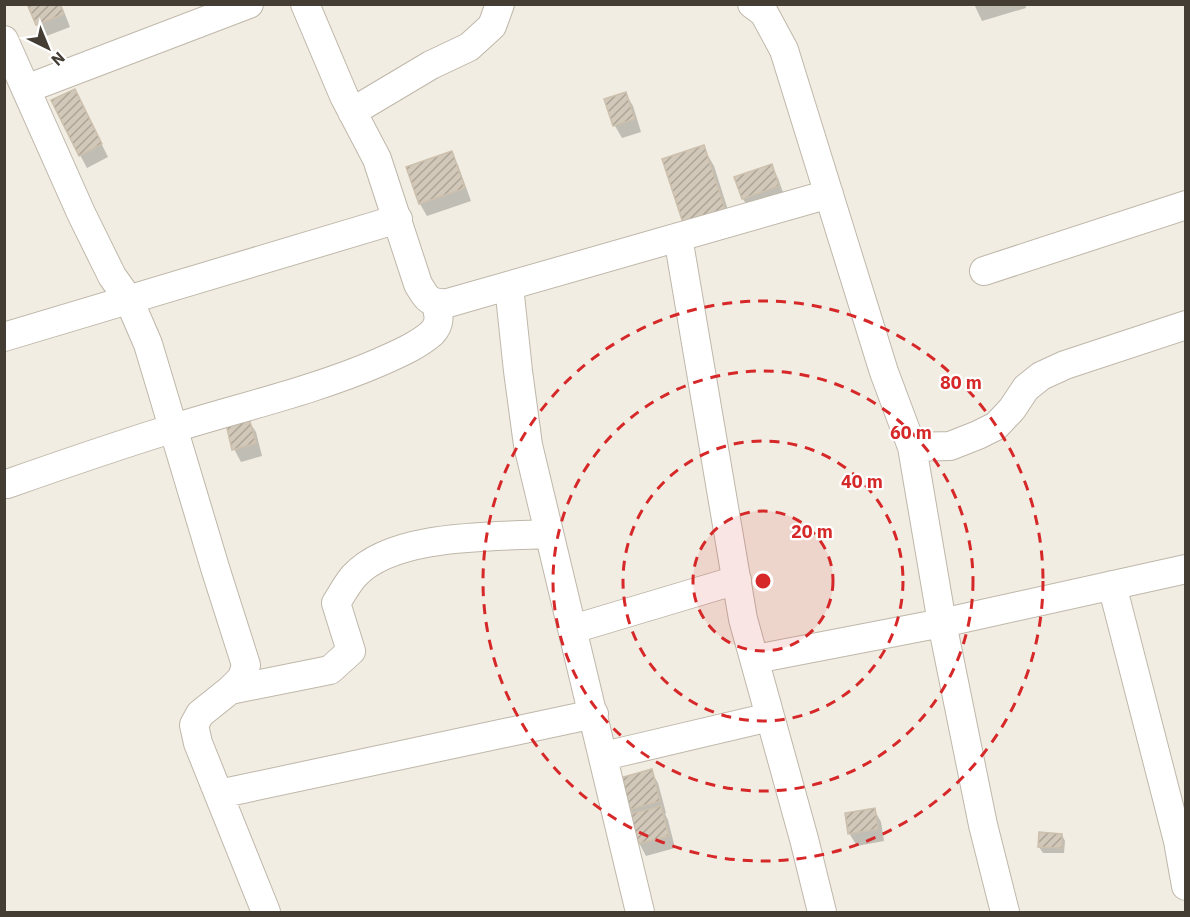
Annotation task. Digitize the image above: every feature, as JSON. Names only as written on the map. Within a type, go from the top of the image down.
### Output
[{"type":"street","points":[[18,88],[249,4]]},
{"type":"street","points":[[305,4],[352,112],[376,159],[418,284],[426,298],[436,304],[448,303],[509,286],[829,194]]},
{"type":"street","points":[[352,112],[431,65],[469,47],[492,26],[500,4]]},
{"type":"street","points":[[752,4],[764,13],[784,50],[884,372],[912,447],[942,623],[983,825],[1005,912]]},
{"type":"street","points":[[4,40],[18,88],[112,276],[129,300],[148,344],[246,665],[242,678],[200,714],[194,725],[198,743],[267,912]]},
{"type":"street","points":[[984,271],[1185,204]]},
{"type":"street","points":[[4,338],[398,219]]},
{"type":"street","points":[[678,237],[743,620],[822,912]]},
{"type":"street","points":[[509,286],[528,445],[640,912]]},
{"type":"street","points":[[6,484],[172,428],[240,410],[355,373],[406,351],[431,334],[440,318],[436,304]]},
{"type":"street","points":[[912,447],[950,446],[978,435],[996,426],[1012,409],[1026,388],[1041,376],[1065,365],[1185,325]]},
{"type":"street","points":[[230,690],[330,670],[343,660],[351,651],[336,603],[355,575],[379,558],[411,545],[469,538],[548,534]]},
{"type":"street","points":[[755,659],[942,623],[1185,569]]},
{"type":"street","points":[[573,629],[737,580]]},
{"type":"street","points":[[1112,585],[1178,841],[1185,886]]},
{"type":"street","points":[[219,794],[594,714]]},
{"type":"street","points":[[604,756],[770,717]]},
{"type":"building","points":[[27,4],[60,4],[64,14],[36,25]]},
{"type":"building","points":[[75,89],[102,144],[79,156],[51,100]]},
{"type":"building","points":[[626,92],[635,119],[613,126],[604,99]]},
{"type":"building","points":[[704,145],[726,212],[684,226],[662,159]]},
{"type":"building","points":[[452,151],[465,188],[419,204],[406,167]]},
{"type":"building","points":[[772,164],[779,186],[742,199],[734,177]]},
{"type":"building","points":[[249,418],[256,443],[232,450],[226,424]]},
{"type":"building","points":[[652,769],[660,801],[628,810],[620,778]]},
{"type":"building","points":[[661,806],[669,836],[637,844],[630,814]]},
{"type":"building","points":[[875,808],[878,829],[848,834],[845,813]]},
{"type":"building","points":[[1039,832],[1062,834],[1062,848],[1038,847]]}]
